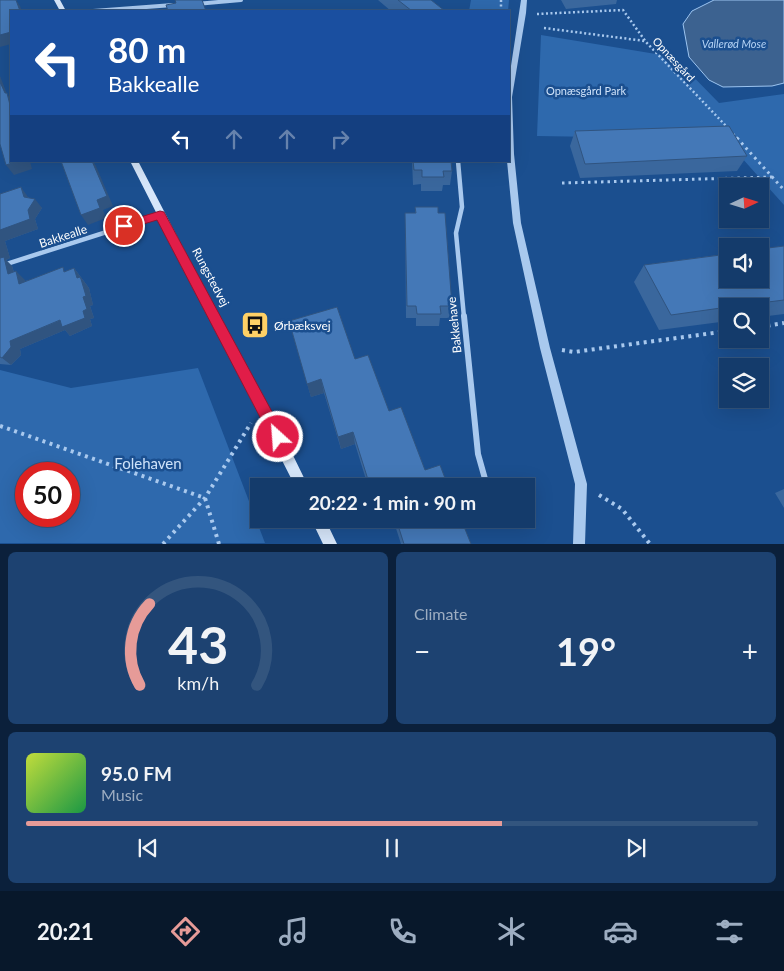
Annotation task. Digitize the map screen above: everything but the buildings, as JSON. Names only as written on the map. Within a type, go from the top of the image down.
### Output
[{"type":"main road","name":"Rungstedvej","points":[[134,162],[160,215],[262,404],[298,478]]},
{"type":"main road","points":[[322,528],[330,544]]},
{"type":"street","points":[[187,4],[241,0]]},
{"type":"street","points":[[510,91],[524,0]]},
{"type":"street","points":[[107,10],[177,5]]},
{"type":"street","points":[[510,154],[517,223],[545,348],[582,484],[579,544]]},
{"type":"street","name":"Bakkehave","points":[[458,162],[462,207],[456,233],[478,454],[485,478]]},
{"type":"street","name":"Bakkealle","points":[[0,266],[160,215]]},
{"type":"path","name":"Opnæsgård","points":[[523,13],[550,14],[623,10],[646,42],[784,190]]},
{"type":"path","points":[[544,28],[646,42]]},
{"type":"path","points":[[562,184],[773,178]]},
{"type":"path","points":[[769,325],[784,323]]},
{"type":"path","points":[[574,352],[719,332]]},
{"type":"path","points":[[163,544],[205,498],[262,404]]},
{"type":"path","points":[[0,426],[205,498]]},
{"type":"path","points":[[582,484],[622,509],[650,544]]},
{"type":"path","points":[[205,498],[219,544]]},
{"type":"green space","points":[[471,0],[509,0],[508,10],[469,10]]},
{"type":"green space","name":"Opnæsgård Park","points":[[541,35],[674,57],[719,103],[784,94],[784,205],[769,188],[769,178],[760,178],[725,139],[537,136]]},
{"type":"green space","name":"Folehaven","points":[[198,368],[250,504],[250,528],[259,528],[265,543],[0,543],[0,370],[71,388]]},
{"type":"water","name":"Vallerød Mose","points":[[714,0],[784,0],[784,83],[772,86],[723,87],[709,80],[689,57],[683,24],[692,11]]},
{"type":"place","name":"Ørbæksvej","points":[[255,325]]},
{"type":"route","points":[[124,226],[160,215],[278,437]]}]
